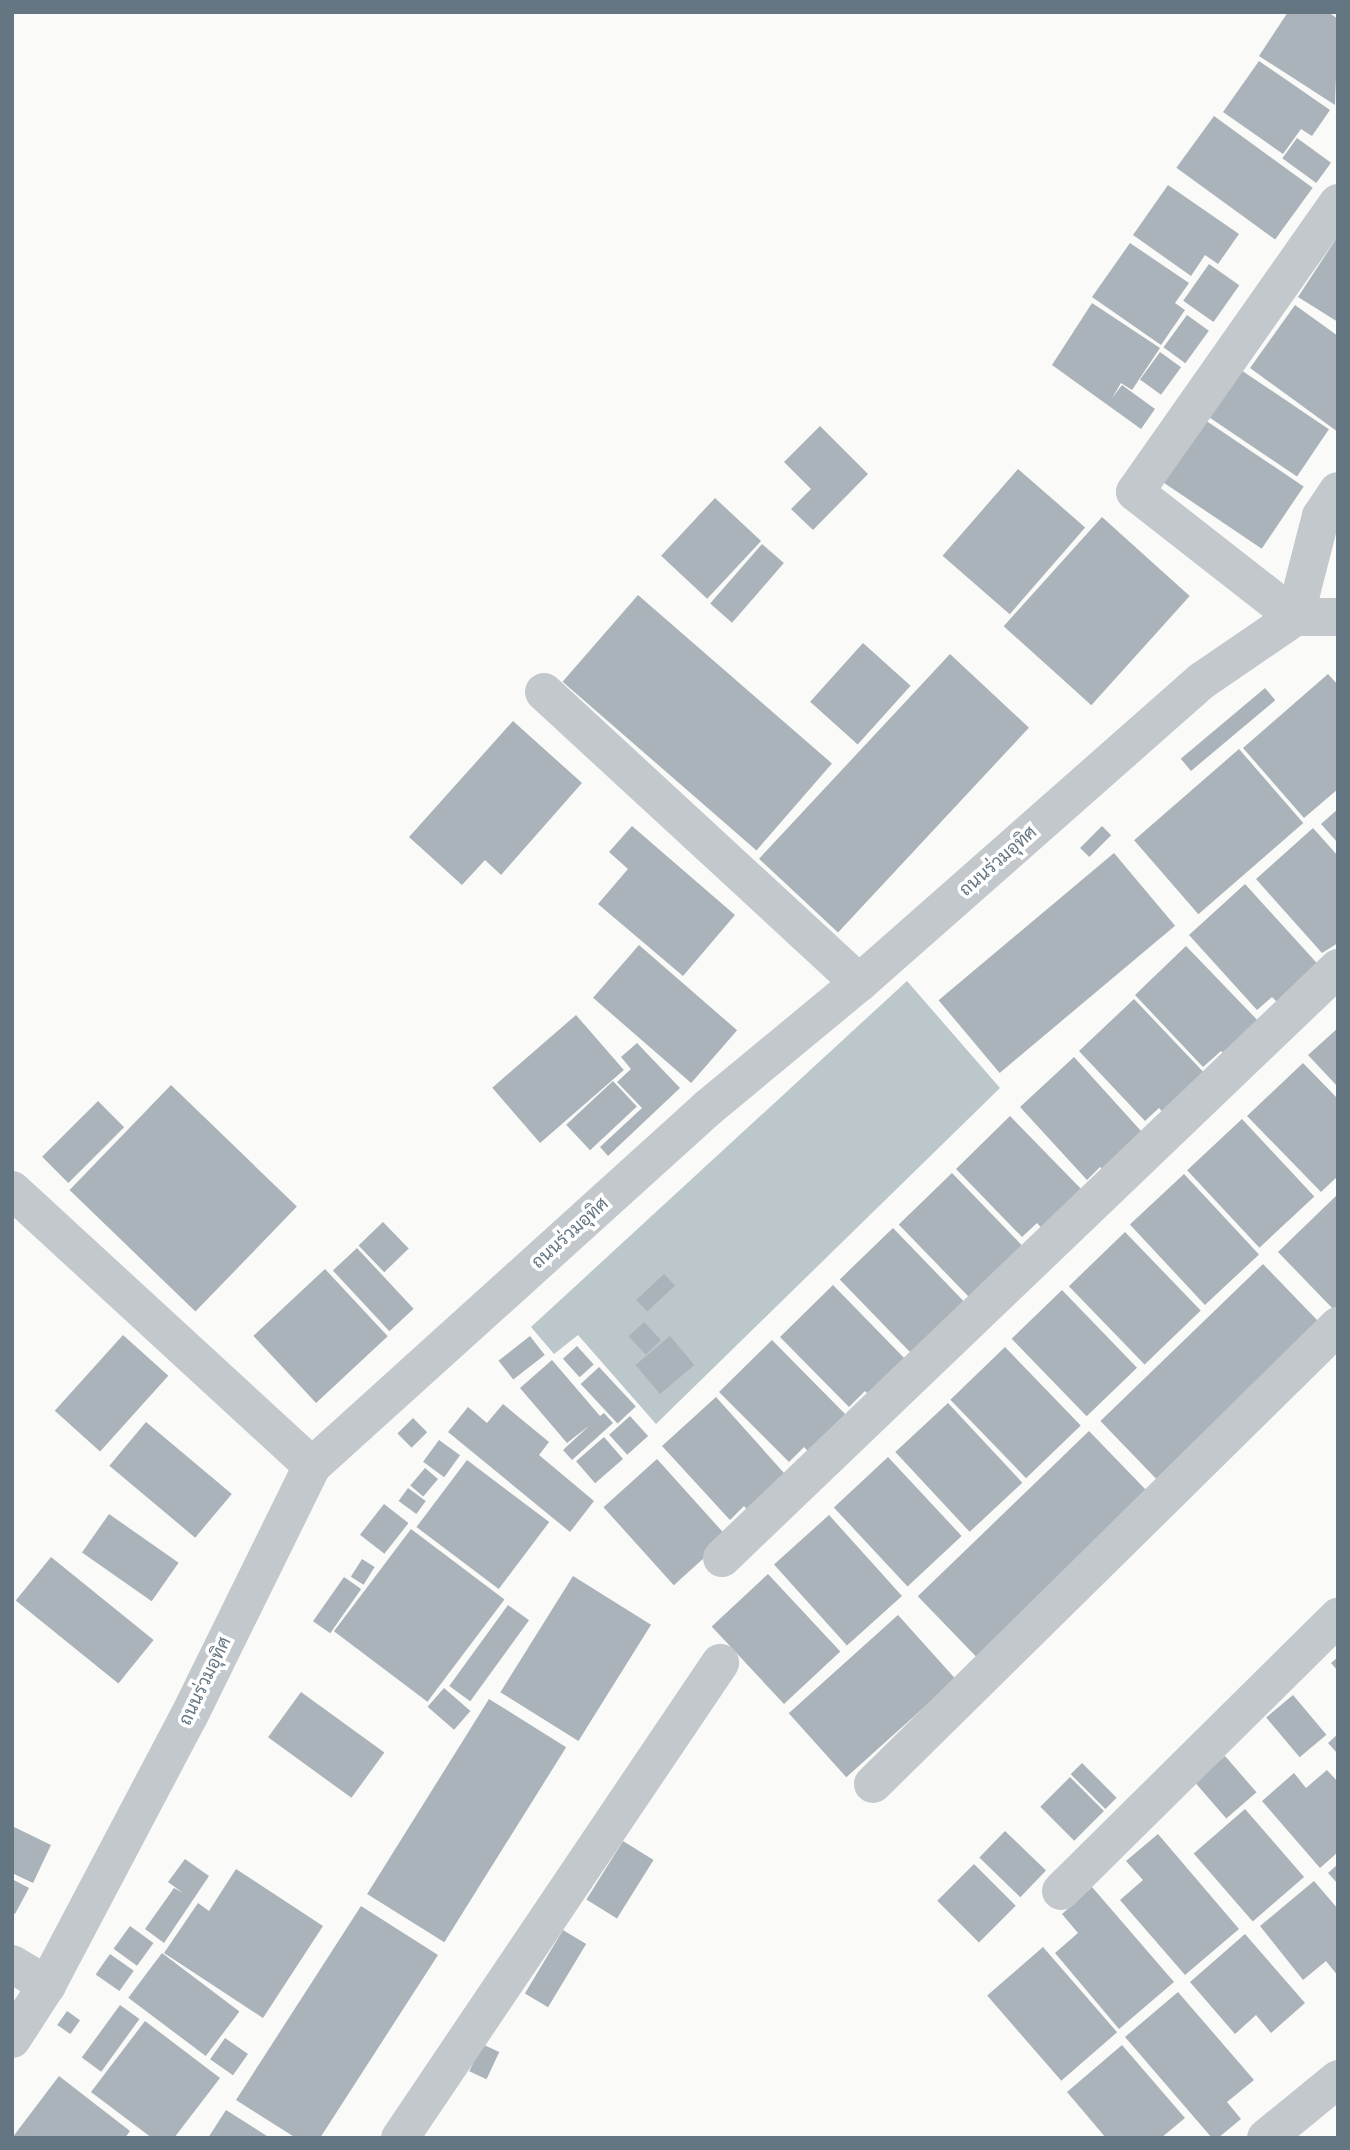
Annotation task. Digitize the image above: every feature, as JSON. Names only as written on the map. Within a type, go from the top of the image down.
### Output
[{"type":"street","points":[[1338,203],[1135,492],[1295,617],[1338,617]]},
{"type":"street","points":[[1295,617],[1321,516],[1338,491]]},
{"type":"street","name":"ถนนร่วมอุทิศ","points":[[12,2039],[47,1985],[188,1716],[312,1466],[709,1107],[859,983],[1203,680],[1295,617]]},
{"type":"street","points":[[544,692],[859,983]]},
{"type":"street","points":[[722,1558],[1338,968]]},
{"type":"street","points":[[12,1190],[312,1466]]},
{"type":"street","points":[[873,1784],[1338,1326]]},
{"type":"street","points":[[1061,1891],[1338,1617]]},
{"type":"street","points":[[400,2138],[720,1662]]},
{"type":"street","points":[[12,1964],[47,1985]]},
{"type":"street","points":[[1266,2138],[1338,2079]]},
{"type":"shaded area","points":[[907,981],[1000,1088],[656,1424],[578,1335],[554,1354],[531,1327]]},
{"type":"building","points":[[1288,12],[1328,12],[1338,19],[1335,105],[1259,56]]},
{"type":"building","points":[[1259,61],[1330,110],[1312,136],[1301,129],[1283,154],[1223,112]]},
{"type":"building","points":[[1214,116],[1313,188],[1275,239],[1176,168]]},
{"type":"building","points":[[1297,138],[1331,163],[1316,183],[1282,158]]},
{"type":"building","points":[[1168,185],[1239,234],[1218,264],[1205,255],[1191,276],[1133,235]]},
{"type":"building","points":[[1336,239],[1338,240],[1338,322],[1298,297]]},
{"type":"building","points":[[1130,243],[1189,283],[1175,303],[1185,310],[1161,345],[1092,297]]},
{"type":"building","points":[[1209,264],[1239,285],[1213,322],[1183,301]]},
{"type":"building","points":[[1092,303],[1160,348],[1132,390],[1121,383],[1112,398],[1122,385],[1155,409],[1141,429],[1052,365]]},
{"type":"building","points":[[1295,305],[1338,336],[1338,432],[1250,368]]},
{"type":"building","points":[[1187,315],[1209,331],[1185,363],[1163,347]]},
{"type":"building","points":[[1160,352],[1181,367],[1161,395],[1140,380]]},
{"type":"building","points":[[1241,370],[1329,429],[1297,477],[1209,417]]},
{"type":"building","points":[[1205,420],[1304,487],[1262,549],[1163,482]]},
{"type":"building","points":[[820,426],[868,474],[813,530],[791,509],[811,489],[784,462]]},
{"type":"building","points":[[1018,469],[1085,527],[1010,614],[943,556]]},
{"type":"building","points":[[715,498],[761,541],[707,599],[661,556]]},
{"type":"building","points":[[1102,517],[1190,596],[1091,705],[1004,626]]},
{"type":"building","points":[[762,544],[784,563],[732,623],[710,604]]},
{"type":"building","points":[[638,595],[832,764],[757,850],[563,682]]},
{"type":"building","points":[[863,643],[911,686],[858,745],[810,702]]},
{"type":"building","points":[[950,654],[1029,728],[838,932],[759,859]]},
{"type":"building","points":[[1328,674],[1338,685],[1338,789],[1304,818],[1243,748]]},
{"type":"building","points":[[1265,688],[1275,700],[1191,771],[1181,759]]},
{"type":"building","points":[[513,721],[582,783],[501,875],[485,860],[462,885],[409,837]]},
{"type":"building","points":[[1239,749],[1303,823],[1198,914],[1134,840]]},
{"type":"building","points":[[1338,809],[1338,843],[1321,824]]},
{"type":"building","points":[[632,826],[735,915],[683,976],[598,904],[628,869],[609,852]]},
{"type":"building","points":[[1102,826],[1111,835],[1089,857],[1080,848]]},
{"type":"building","points":[[1313,828],[1338,856],[1338,943],[1322,953],[1256,879]]},
{"type":"building","points":[[1114,853],[1175,926],[1000,1073],[939,1000]]},
{"type":"building","points":[[1245,884],[1325,972],[1284,1009],[1272,997],[1257,1010],[1189,935]]},
{"type":"building","points":[[639,945],[737,1030],[691,1083],[593,998]]},
{"type":"building","points":[[1186,946],[1264,1027],[1230,1060],[1221,1051],[1203,1067],[1135,995]]},
{"type":"building","points":[[1134,999],[1210,1079],[1168,1118],[1159,1108],[1145,1121],[1079,1051]]},
{"type":"building","points":[[576,1015],[624,1070],[540,1143],[492,1088]]},
{"type":"building","points":[[1338,1028],[1338,1087],[1308,1055]]},
{"type":"building","points":[[637,1043],[680,1088],[608,1156],[600,1147],[642,1108],[617,1082],[631,1069],[621,1057]]},
{"type":"building","points":[[1074,1057],[1151,1142],[1111,1179],[1100,1167],[1087,1180],[1020,1107]]},
{"type":"building","points":[[1303,1063],[1338,1099],[1338,1176],[1321,1192],[1247,1116]]},
{"type":"building","points":[[613,1081],[637,1107],[590,1150],[566,1125]]},
{"type":"building","points":[[171,1085],[297,1207],[195,1312],[70,1190]]},
{"type":"building","points":[[98,1101],[124,1127],[68,1183],[42,1157]]},
{"type":"building","points":[[1010,1116],[1087,1195],[1047,1234],[1037,1223],[1022,1237],[956,1169]]},
{"type":"building","points":[[1242,1119],[1314,1197],[1259,1248],[1187,1170]]},
{"type":"building","points":[[952,1173],[1026,1250],[973,1301],[899,1224]]},
{"type":"building","points":[[1184,1174],[1259,1254],[1205,1305],[1130,1224]]},
{"type":"building","points":[[1338,1194],[1338,1308],[1335,1311],[1278,1252]]},
{"type":"building","points":[[383,1222],[409,1249],[384,1272],[359,1246]]},
{"type":"building","points":[[893,1228],[967,1305],[914,1356],[840,1279]]},
{"type":"building","points":[[1125,1232],[1201,1310],[1145,1365],[1069,1286]]},
{"type":"building","points":[[357,1248],[414,1309],[389,1331],[333,1271]]},
{"type":"building","points":[[1263,1264],[1322,1325],[1159,1482],[1100,1421]]},
{"type":"building","points":[[325,1269],[388,1336],[316,1403],[253,1336]]},
{"type":"building","points":[[664,1274],[675,1286],[647,1312],[636,1300]]},
{"type":"building","points":[[833,1285],[909,1363],[872,1398],[865,1391],[849,1407],[780,1337]]},
{"type":"building","points":[[1062,1290],[1137,1368],[1087,1416],[1012,1339]]},
{"type":"building","points":[[644,1322],[661,1340],[646,1355],[629,1336]]},
{"type":"building","points":[[123,1335],[168,1376],[100,1452],[55,1411]]},
{"type":"building","points":[[530,1336],[545,1355],[513,1380],[498,1361]]},
{"type":"building","points":[[670,1336],[694,1365],[660,1394],[636,1365]]},
{"type":"building","points":[[772,1340],[852,1421],[814,1458],[804,1447],[789,1462],[719,1392]]},
{"type":"building","points":[[577,1346],[594,1365],[580,1377],[563,1359]]},
{"type":"building","points":[[1005,1347],[1081,1425],[1026,1478],[950,1400]]},
{"type":"building","points":[[552,1360],[600,1416],[604,1413],[613,1423],[572,1460],[563,1450],[590,1425],[567,1443],[520,1388]]},
{"type":"building","points":[[599,1367],[636,1406],[618,1424],[581,1384]]},
{"type":"building","points":[[716,1397],[793,1483],[754,1518],[744,1506],[730,1520],[662,1446]]},
{"type":"building","points":[[948,1403],[1022,1483],[970,1532],[895,1452]]},
{"type":"building","points":[[503,1404],[549,1442],[539,1455],[594,1501],[570,1532],[448,1432],[468,1407],[487,1423]]},
{"type":"building","points":[[630,1416],[648,1436],[627,1455],[609,1435]]},
{"type":"building","points":[[413,1418],[427,1432],[412,1448],[397,1434]]},
{"type":"building","points":[[146,1422],[232,1494],[195,1538],[109,1466]]},
{"type":"building","points":[[1089,1431],[1151,1495],[980,1660],[918,1596]]},
{"type":"building","points":[[604,1437],[623,1459],[595,1483],[576,1461]]},
{"type":"building","points":[[439,1440],[460,1455],[444,1477],[423,1462]]},
{"type":"building","points":[[888,1457],[962,1536],[908,1586],[834,1507]]},
{"type":"building","points":[[657,1459],[727,1537],[674,1585],[603,1507]]},
{"type":"building","points":[[467,1460],[549,1522],[499,1589],[416,1527]]},
{"type":"building","points":[[425,1468],[438,1479],[423,1497],[410,1486]]},
{"type":"building","points":[[408,1488],[426,1501],[416,1514],[399,1501]]},
{"type":"building","points":[[384,1504],[408,1523],[384,1554],[360,1535]]},
{"type":"building","points":[[109,1514],[179,1563],[152,1601],[82,1553]]},
{"type":"building","points":[[829,1515],[902,1596],[847,1646],[774,1565]]},
{"type":"building","points":[[411,1529],[504,1599],[427,1702],[334,1631]]},
{"type":"building","points":[[51,1557],[154,1640],[118,1684],[16,1601]]},
{"type":"building","points":[[362,1559],[375,1567],[364,1585],[351,1577]]},
{"type":"building","points":[[768,1574],[840,1652],[784,1704],[712,1627]]},
{"type":"building","points":[[573,1576],[651,1625],[578,1741],[500,1692]]},
{"type":"building","points":[[344,1577],[361,1589],[330,1633],[313,1621]]},
{"type":"building","points":[[508,1605],[529,1620],[470,1701],[449,1686]]},
{"type":"building","points":[[898,1615],[956,1679],[846,1777],[789,1713]]},
{"type":"building","points":[[1338,1657],[1338,1671],[1331,1663]]},
{"type":"building","points":[[444,1688],[470,1711],[454,1730],[428,1707]]},
{"type":"building","points":[[301,1692],[384,1753],[351,1798],[268,1737]]},
{"type":"building","points":[[1293,1695],[1326,1735],[1300,1757],[1266,1717]]},
{"type":"building","points":[[489,1699],[566,1747],[444,1942],[367,1894]]},
{"type":"building","points":[[1338,1734],[1338,1754],[1328,1743]]},
{"type":"building","points":[[1225,1756],[1256,1792],[1226,1818],[1195,1782]]},
{"type":"building","points":[[1082,1763],[1117,1798],[1105,1809],[1071,1774]]},
{"type":"building","points":[[1327,1770],[1338,1782],[1338,1852],[1320,1868],[1262,1801],[1294,1773],[1306,1788]]},
{"type":"building","points":[[1070,1777],[1104,1811],[1074,1841],[1040,1807]]},
{"type":"building","points":[[1245,1809],[1304,1877],[1253,1922],[1194,1854]]},
{"type":"building","points":[[12,1826],[51,1845],[33,1883],[12,1873]]},
{"type":"building","points":[[1005,1831],[1046,1871],[1020,1897],[979,1858]]},
{"type":"building","points":[[1158,1834],[1239,1929],[1185,1975],[1120,1900],[1143,1880],[1126,1861]]},
{"type":"building","points":[[623,1841],[654,1860],[617,1919],[586,1900]]},
{"type":"building","points":[[185,1859],[209,1876],[164,1943],[145,1929],[174,1888],[183,1893],[168,1882]]},
{"type":"building","points":[[974,1864],[1016,1906],[979,1942],[937,1901]]},
{"type":"building","points":[[1338,1864],[1338,1884],[1328,1873]]},
{"type":"building","points":[[236,1869],[323,1926],[263,2018],[164,1953],[198,1903],[209,1911]]},
{"type":"building","points":[[12,1879],[29,1888],[15,1914],[12,1913]]},
{"type":"building","points":[[1314,1881],[1338,1909],[1338,1976],[1326,1961],[1303,1980],[1260,1926]]},
{"type":"building","points":[[1092,1887],[1174,1982],[1119,2029],[1055,1953],[1078,1933],[1062,1914]]},
{"type":"building","points":[[361,1906],[438,1955],[320,2138],[296,2138],[236,2100]]},
{"type":"building","points":[[130,1926],[153,1943],[137,1966],[114,1949]]},
{"type":"building","points":[[563,1930],[586,1944],[548,2007],[525,1993]]},
{"type":"building","points":[[1245,1934],[1305,2003],[1271,2033],[1256,2015],[1235,2034],[1190,1982]]},
{"type":"building","points":[[1043,1947],[1117,2032],[1061,2081],[987,1996]]},
{"type":"building","points":[[162,1953],[239,2011],[206,2056],[128,1998]]},
{"type":"building","points":[[110,1954],[134,1971],[119,1991],[96,1974]]},
{"type":"building","points":[[1178,1992],[1254,2080],[1227,2102],[1241,2119],[1218,2138],[1212,2138],[1125,2037]]},
{"type":"building","points":[[120,2005],[139,2019],[101,2072],[82,2058]]},
{"type":"building","points":[[67,2011],[80,2020],[70,2034],[57,2025]]},
{"type":"building","points":[[145,2021],[220,2078],[174,2138],[152,2138],[91,2092]]},
{"type":"building","points":[[225,2038],[248,2054],[233,2075],[210,2059]]},
{"type":"building","points":[[482,2044],[499,2052],[487,2079],[469,2071]]},
{"type":"building","points":[[1122,2045],[1185,2118],[1161,2138],[1106,2138],[1067,2092]]},
{"type":"building","points":[[59,2076],[130,2131],[125,2138],[12,2138]]},
{"type":"building","points":[[226,2110],[270,2138],[208,2138]]}]
